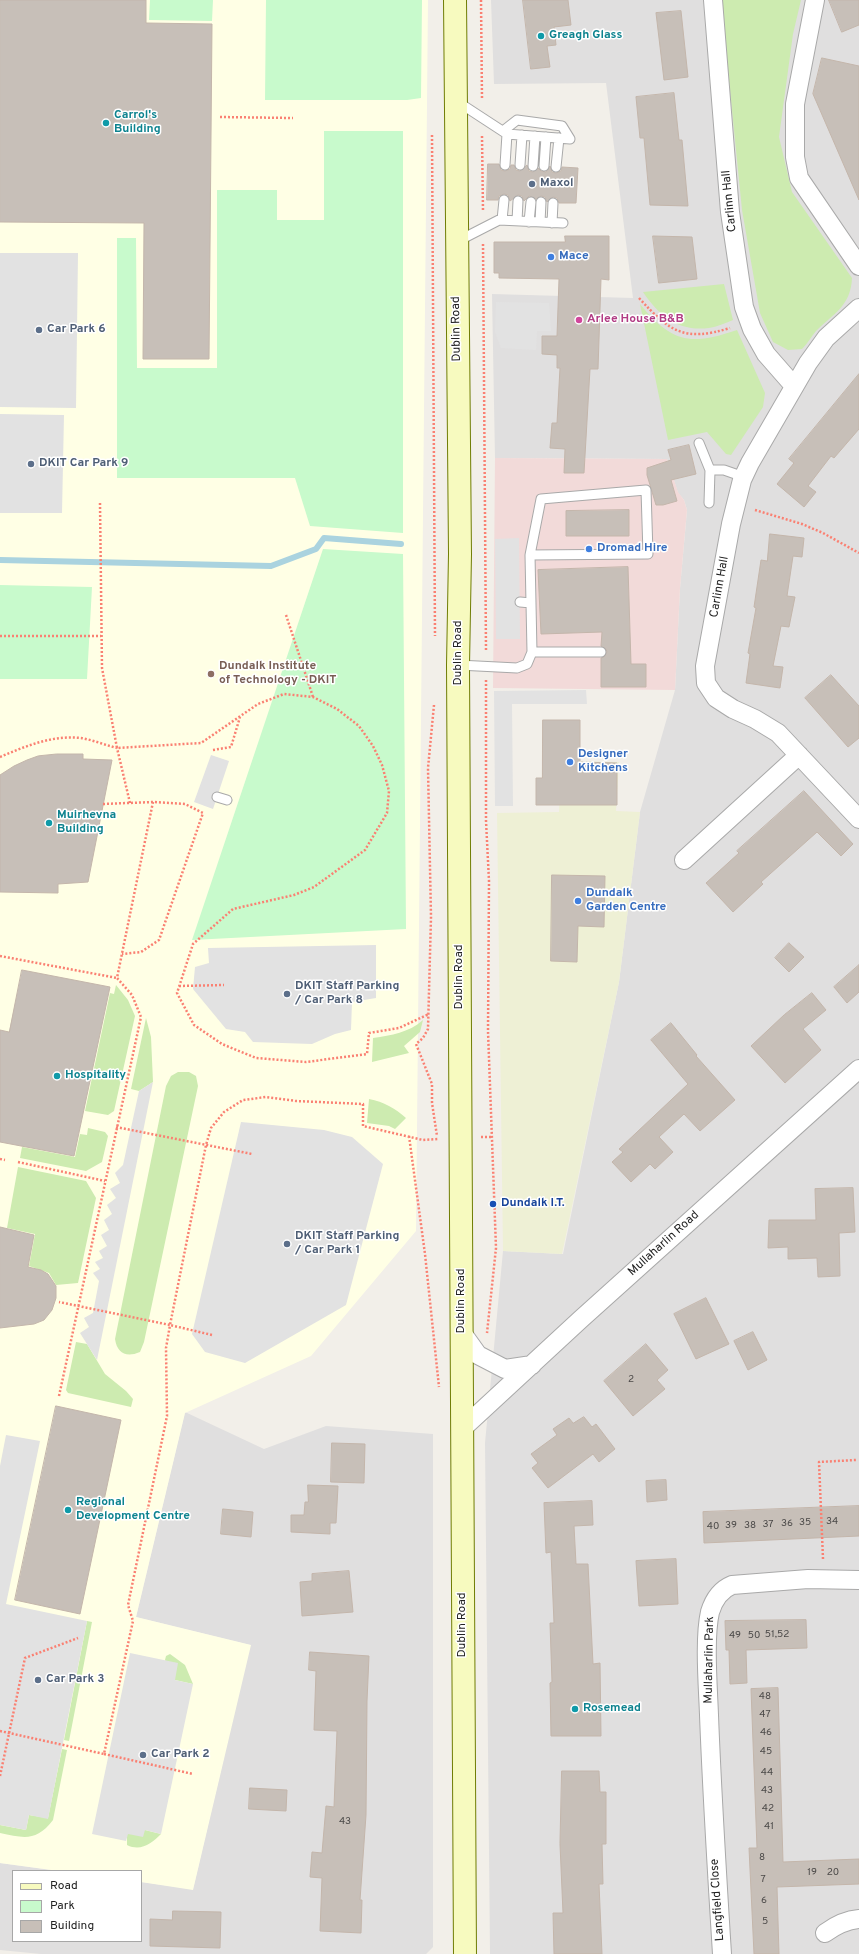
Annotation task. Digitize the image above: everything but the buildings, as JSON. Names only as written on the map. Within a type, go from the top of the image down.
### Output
[{"type":"main road","name":"Dublin Road","points":[[454,0],[460,546],[458,665],[464,1428],[465,1954]]},
{"type":"street","name":"Carlinn Hall","points":[[713,0],[730,212],[738,275],[744,307],[766,354],[794,386]]},
{"type":"street","points":[[815,0],[795,104],[794,157],[799,178],[859,266]]},
{"type":"street","name":"Carlinn Hall","points":[[859,308],[826,338],[808,362],[744,477],[731,524],[705,666],[706,683],[716,698],[733,709],[755,719],[778,733],[859,819]]},
{"type":"street","points":[[684,860],[799,755]]},
{"type":"street","name":"Mullaharlin Road","points":[[464,1428],[859,1069]]},
{"type":"street","points":[[463,1334],[478,1355],[505,1369],[532,1365]]},
{"type":"street","name":"Mullaharlin Park","points":[[715,1847],[708,1681],[708,1634],[710,1612],[716,1598],[722,1589],[732,1585],[808,1579],[859,1580]]},
{"type":"street","name":"Langfield Close","points":[[715,1847],[722,1954]]},
{"type":"street","points":[[825,1933],[836,1924],[852,1919],[859,1919]]},
{"type":"lane","points":[[455,100],[505,132],[570,139],[562,126],[517,120],[505,132],[505,165]]},
{"type":"lane","points":[[520,165],[522,135]]},
{"type":"lane","points":[[533,166],[535,136]]},
{"type":"lane","points":[[544,166],[546,137]]},
{"type":"lane","points":[[556,167],[558,138]]},
{"type":"lane","points":[[502,220],[504,200]]},
{"type":"lane","points":[[517,221],[518,201]]},
{"type":"lane","points":[[529,222],[530,202]]},
{"type":"lane","points":[[540,222],[541,202]]},
{"type":"lane","points":[[552,223],[553,203]]},
{"type":"lane","points":[[456,242],[499,220],[563,223]]},
{"type":"lane","points":[[699,443],[710,470],[709,504]]},
{"type":"lane","points":[[710,470],[724,470],[744,477]]},
{"type":"lane","points":[[458,665],[518,668],[527,664],[532,652],[530,555],[541,499],[646,490],[648,554],[530,555]]},
{"type":"lane","points":[[520,602],[531,603]]},
{"type":"lane","points":[[532,652],[601,652]]},
{"type":"lane","points":[[217,797],[227,800]]},
{"type":"path","points":[[220,117],[293,118]]},
{"type":"path","points":[[432,135],[435,637]]},
{"type":"path","points":[[639,298],[654,315],[681,333],[696,335],[710,334],[750,322]]},
{"type":"path","points":[[100,503],[102,668],[117,748],[130,803]]},
{"type":"path","points":[[752,510],[802,524],[823,532],[859,553]]},
{"type":"path","points":[[286,615],[313,696]]},
{"type":"path","points":[[0,636],[101,636]]},
{"type":"path","points":[[0,757],[39,741],[61,738],[82,738],[117,748],[201,743],[258,704],[284,694],[313,696],[337,709],[359,726],[373,746],[382,765],[389,791],[387,813],[365,850],[314,888],[294,895],[232,909],[193,944],[177,993],[194,1025],[222,1044],[256,1058],[306,1062],[367,1054],[369,1033],[399,1028],[428,1014]]},
{"type":"path","points":[[434,703],[428,768],[431,916],[428,1029],[424,1038],[416,1044],[432,1084],[432,1103],[437,1139]]},
{"type":"path","points":[[213,750],[232,747],[240,717]]},
{"type":"path","points":[[117,978],[153,802]]},
{"type":"path","points":[[103,804],[153,802],[185,804],[203,813],[160,940],[142,952],[122,954]]},
{"type":"path","points":[[0,956],[117,978],[132,995],[141,1017],[59,1396]]},
{"type":"path","points":[[179,986],[224,985]]},
{"type":"path","points":[[104,1754],[133,1621],[128,1605],[167,1416],[166,1348],[206,1145],[211,1128],[224,1112],[243,1100],[266,1097],[296,1101],[363,1104],[363,1126],[422,1140],[493,1137]]},
{"type":"path","points":[[116,1127],[252,1154]]},
{"type":"path","points":[[409,1136],[425,1254],[438,1385],[440,1389]]},
{"type":"path","points":[[0,1159],[5,1160]]},
{"type":"path","points":[[18,1162],[105,1181]]},
{"type":"path","points":[[59,1302],[212,1335]]},
{"type":"path","points":[[824,1579],[819,1462],[856,1460]]},
{"type":"path","points":[[0,1776],[25,1658],[78,1638]]},
{"type":"path","points":[[0,1731],[193,1774]]},
{"type":"shaded area","name":"Dundalk Institute of Technology - DKIT","points":[[0,0],[428,0],[416,1231],[311,1356],[185,1413],[136,1617],[251,1645],[193,1890],[142,1882],[142,1870],[52,1870],[0,1863]]},
{"type":"shaded area","points":[[491,0],[859,0],[859,1954],[490,1954],[485,1443],[503,1251],[563,1254],[619,982],[640,812],[675,690],[680,588],[687,510],[684,500],[678,493],[667,459],[495,458],[492,294],[633,298],[606,83],[494,84]]},
{"type":"shaded area","name":"Car Park 6","points":[[0,253],[78,253],[76,408],[0,407]]},
{"type":"shaded area","points":[[496,302],[549,303],[551,331],[537,331],[536,350],[501,348],[495,332]]},
{"type":"shaded area","name":"DKIT Car Park 9","points":[[0,414],[64,415],[62,513],[0,513]]},
{"type":"shaded area","name":"Dromad Hire","points":[[495,458],[667,459],[678,492],[684,500],[687,510],[680,588],[675,690],[493,688]]},
{"type":"shaded area","points":[[519,538],[520,639],[496,639],[495,539]]},
{"type":"shaded area","points":[[586,690],[587,704],[512,704],[513,806],[495,806],[494,691]]},
{"type":"shaded area","points":[[211,755],[229,761],[213,809],[194,802]]},
{"type":"shaded area","points":[[561,761],[619,762],[616,811],[640,812],[619,982],[562,1254],[503,1251],[497,813],[559,812]]},
{"type":"shaded area","name":"DKIT Staff Parking / Car Park 8","points":[[376,945],[376,998],[352,1002],[351,1030],[335,1034],[312,1044],[253,1042],[245,1032],[226,1029],[193,989],[195,967],[209,963],[208,948]]},
{"type":"shaded area","points":[[153,1082],[97,1360],[80,1333],[89,1327],[84,1318],[93,1313],[99,1281],[93,1273],[100,1269],[95,1262],[103,1258],[99,1251],[107,1246],[101,1235],[109,1230],[104,1220],[112,1214],[107,1205],[116,1198],[110,1189],[120,1183],[115,1173],[123,1165],[139,1091]]},
{"type":"shaded area","name":"DKIT Staff Parking / Car Park 1","points":[[241,1122],[324,1130],[352,1137],[383,1164],[346,1305],[245,1363],[205,1352],[192,1334]]},
{"type":"shaded area","points":[[185,1412],[264,1449],[326,1426],[433,1434],[433,1947],[426,1954],[41,1954],[0,1950],[0,1863],[52,1870],[12,1870],[12,1942],[142,1942],[142,1882],[193,1889],[250,1645],[136,1617]]},
{"type":"shaded area","name":"Car Park 3","points":[[6,1435],[40,1441],[6,1604],[87,1621],[48,1819],[29,1815],[26,1830],[0,1825],[0,1466]]},
{"type":"shaded area","name":"Car Park 2","points":[[130,1653],[178,1663],[175,1680],[193,1684],[161,1834],[145,1830],[143,1837],[128,1834],[126,1841],[92,1834]]},
{"type":"green space","points":[[150,0],[213,0],[212,21],[149,20]]},
{"type":"green space","points":[[266,0],[422,0],[421,98],[407,100],[265,100]]},
{"type":"green space","points":[[721,0],[801,0],[793,34],[779,137],[792,192],[852,278],[851,288],[845,303],[816,331],[802,349],[788,350],[773,342],[760,313],[742,210]]},
{"type":"green space","points":[[324,131],[403,131],[403,533],[310,526],[295,478],[117,478],[117,238],[136,238],[137,368],[217,368],[217,190],[277,190],[277,220],[324,220]]},
{"type":"green space","points":[[724,284],[733,320],[709,328],[698,329],[679,325],[663,315],[649,301],[643,292]]},
{"type":"green space","points":[[640,304],[662,327],[672,334],[683,338],[707,338],[737,330],[765,393],[763,407],[731,455],[726,454],[707,432],[668,440]]},
{"type":"green space","points":[[323,549],[403,554],[406,929],[192,940]]},
{"type":"green space","points":[[0,585],[92,587],[87,679],[0,679]]},
{"type":"green space","points":[[116,985],[128,1000],[135,1016],[114,1111],[108,1115],[85,1111],[110,993],[114,994]]},
{"type":"green space","points":[[146,1018],[151,1037],[153,1082],[139,1091],[131,1089]]},
{"type":"green space","points":[[423,1020],[420,1032],[404,1046],[409,1053],[372,1062],[373,1038],[406,1031]]},
{"type":"green space","points":[[178,1072],[189,1072],[196,1076],[198,1086],[144,1342],[140,1352],[135,1354],[126,1354],[120,1351],[115,1339],[166,1086],[171,1076]]},
{"type":"green space","points":[[369,1099],[389,1106],[406,1118],[395,1129],[389,1126],[367,1123]]},
{"type":"green space","points":[[88,1128],[105,1132],[108,1136],[102,1162],[86,1171],[20,1158],[22,1147],[75,1157],[80,1134],[87,1135]]},
{"type":"green space","points":[[18,1167],[86,1181],[96,1198],[78,1283],[56,1285],[49,1273],[29,1266],[35,1234],[7,1228]]},
{"type":"green space","points":[[76,1342],[87,1344],[105,1374],[126,1391],[133,1399],[131,1407],[68,1393],[66,1390]]},
{"type":"green space","points":[[87,1621],[92,1622],[69,1741],[64,1740]]},
{"type":"green space","points":[[170,1654],[185,1665],[193,1684],[175,1680],[165,1660],[166,1656]]},
{"type":"green space","points":[[62,1749],[67,1750],[53,1820],[41,1832],[29,1837],[0,1833],[0,1825],[26,1830],[29,1815],[48,1818]]},
{"type":"green space","points":[[145,1830],[161,1834],[146,1846],[137,1848],[127,1845],[127,1834]]},
{"type":"waterway","points":[[0,560],[271,566],[316,549],[324,538],[401,544]]},
{"type":"place","name":"Greagh Glass","points":[[541,36]]},
{"type":"place","name":"Carrol's Building","points":[[106,123]]},
{"type":"place","name":"Maxol","points":[[532,184]]},
{"type":"place","name":"Mace","points":[[551,257]]},
{"type":"place","name":"Arlee House B&B","points":[[579,320]]},
{"type":"place","name":"Car Park 6","points":[[39,330]]},
{"type":"place","name":"DKIT Car Park 9","points":[[31,464]]},
{"type":"place","name":"Dromad Hire","points":[[589,549]]},
{"type":"place","name":"Dundalk Institute of Technology - DKIT","points":[[211,674]]},
{"type":"place","name":"Designer Kitchens","points":[[570,762]]},
{"type":"place","name":"Muirhevna Building","points":[[49,823]]},
{"type":"place","name":"Dundalk Garden Centre","points":[[578,901]]},
{"type":"place","name":"DKIT Staff Parking / Car Park 8","points":[[287,994]]},
{"type":"place","name":"Hospitality","points":[[57,1076]]},
{"type":"place","name":"Dundalk I.T.","points":[[493,1204]]},
{"type":"place","name":"DKIT Staff Parking / Car Park 1","points":[[287,1244]]},
{"type":"place","name":"Regional Development Centre","points":[[68,1510]]},
{"type":"place","name":"Car Park 3","points":[[38,1680]]},
{"type":"place","name":"Rosemead","points":[[575,1709]]},
{"type":"place","name":"Car Park 2","points":[[143,1755]]}]
